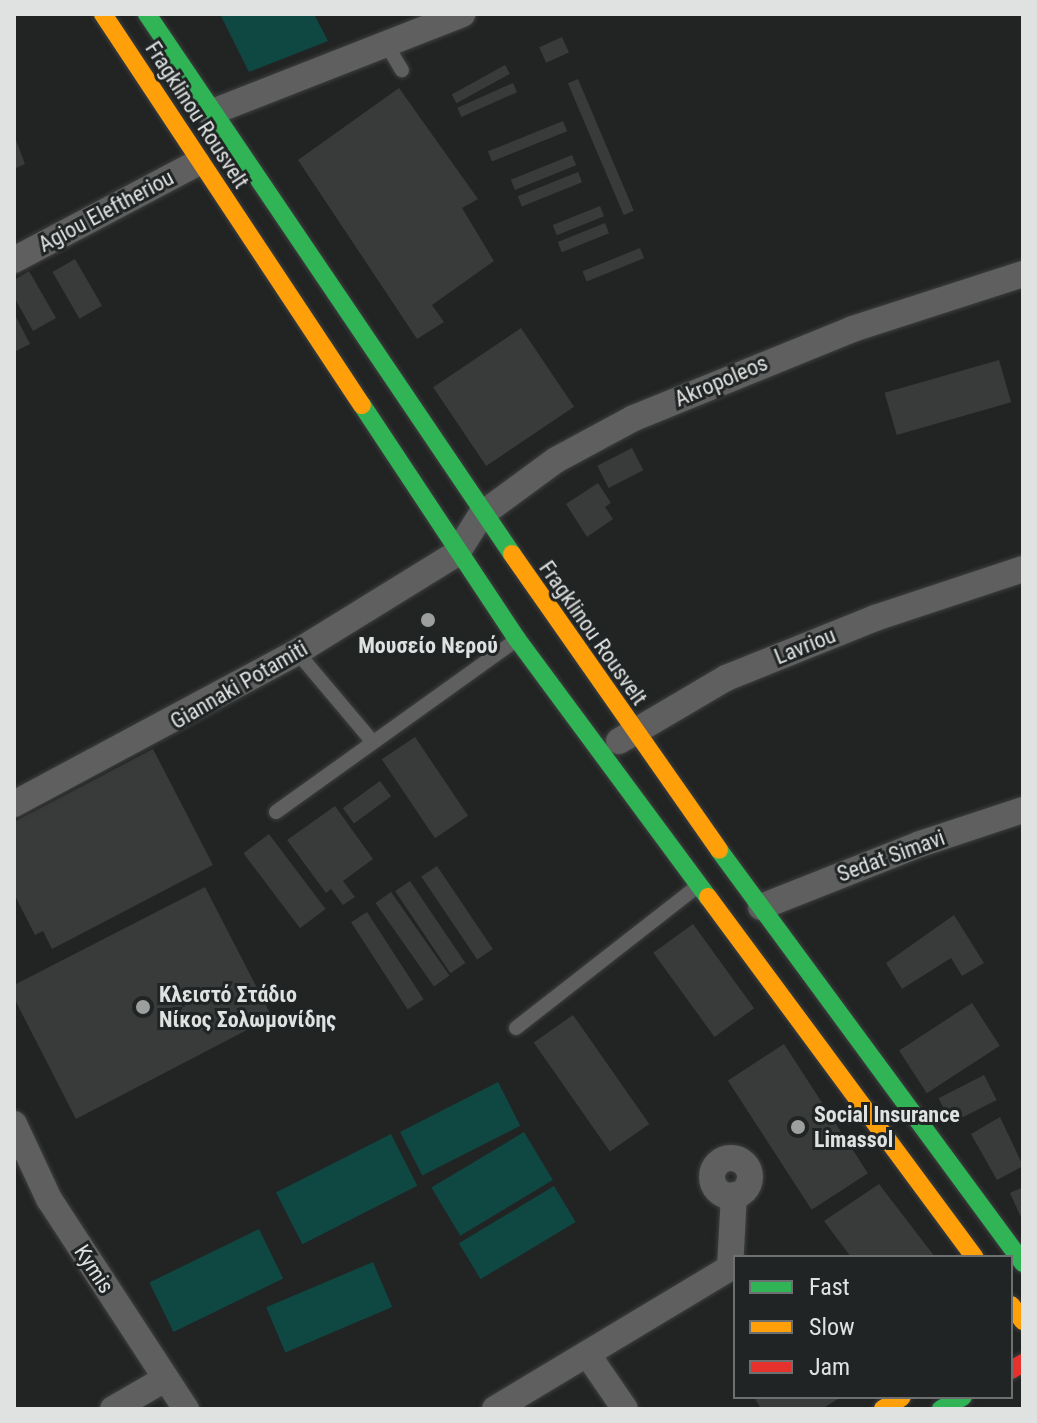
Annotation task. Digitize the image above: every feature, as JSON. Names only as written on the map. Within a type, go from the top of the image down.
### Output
[{"type":"main road","name":"Fragklinou Rousvelt","points":[[103,14],[197,163],[517,639],[973,1255]]},
{"type":"main road","name":"Fragklinou Rousvelt","points":[[150,20],[481,515],[633,733],[1023,1263]]},
{"type":"main road","points":[[941,1409],[959,1399]]},
{"type":"street","points":[[210,113],[462,14]]},
{"type":"street","name":"Agiou Eleftheriou","points":[[14,260],[197,163]]},
{"type":"street","name":"Akropoleos","points":[[457,553],[481,515],[556,460],[634,418],[853,329],[1023,274]]},
{"type":"street","name":"Giannaki Potamiti","points":[[14,804],[297,652],[457,553]]},
{"type":"street","name":"Lavriou","points":[[599,752],[726,678],[875,618],[1023,569]]},
{"type":"street","name":"Sedat Simavi","points":[[761,907],[920,844],[1023,810]]},
{"type":"street","name":"Kymis","points":[[14,1124],[49,1199],[186,1409]]},
{"type":"street","points":[[734,1195],[735,1255]]},
{"type":"street","points":[[495,1409],[721,1276],[733,1262]]},
{"type":"street","points":[[588,1355],[625,1409]]},
{"type":"street","points":[[113,1409],[165,1379]]},
{"type":"lane","points":[[150,20],[172,14]]},
{"type":"lane","points":[[385,42],[402,70]]},
{"type":"lane","points":[[276,812],[517,639]]},
{"type":"lane","points":[[297,652],[372,741]]},
{"type":"lane","points":[[516,1028],[698,886]]},
{"type":"shaded area","points":[[220,14],[314,14],[328,41],[249,72]]},
{"type":"shaded area","points":[[498,1082],[520,1126],[422,1176],[400,1132]]},
{"type":"shaded area","points":[[524,1132],[553,1180],[460,1236],[431,1188]]},
{"type":"shaded area","points":[[391,1134],[417,1186],[302,1244],[276,1193]]},
{"type":"shaded area","points":[[554,1186],[576,1222],[480,1279],[459,1243]]},
{"type":"shaded area","points":[[259,1229],[283,1278],[173,1332],[149,1282]]},
{"type":"shaded area","points":[[373,1262],[392,1307],[285,1352],[266,1307]]},
{"type":"building","points":[[562,37],[569,53],[546,63],[539,47]]},
{"type":"building","points":[[505,65],[510,74],[456,103],[452,95]]},
{"type":"building","points":[[578,79],[634,211],[624,215],[568,83]]},
{"type":"building","points":[[513,83],[517,92],[461,117],[457,108]]},
{"type":"building","points":[[399,88],[478,199],[462,208],[494,261],[432,305],[444,322],[417,339],[298,160]]},
{"type":"building","points":[[563,121],[567,131],[492,162],[488,151]]},
{"type":"building","points":[[14,135],[25,164],[14,169]]},
{"type":"building","points":[[572,155],[576,165],[515,190],[511,180]]},
{"type":"building","points":[[578,172],[582,182],[522,207],[518,196]]},
{"type":"building","points":[[600,206],[604,216],[557,235],[553,225]]},
{"type":"building","points":[[605,223],[609,233],[562,252],[558,242]]},
{"type":"building","points":[[640,248],[644,258],[587,281],[583,271]]},
{"type":"building","points":[[75,259],[102,306],[79,319],[52,272]]},
{"type":"building","points":[[29,271],[56,318],[33,331],[14,297],[14,280]]},
{"type":"building","points":[[14,313],[30,344],[14,352]]},
{"type":"building","points":[[521,328],[574,407],[486,466],[433,387]]},
{"type":"building","points":[[999,360],[1011,402],[897,435],[885,393]]},
{"type":"building","points":[[632,448],[643,470],[609,488],[597,466]]},
{"type":"building","points":[[598,483],[611,503],[605,507],[613,519],[587,537],[566,504]]},
{"type":"building","points":[[415,737],[468,816],[435,838],[382,759]]},
{"type":"building","points":[[153,749],[213,865],[52,949],[43,931],[35,935],[14,894],[14,822]]},
{"type":"building","points":[[380,781],[391,796],[354,823],[343,808]]},
{"type":"building","points":[[335,806],[373,859],[343,881],[355,897],[343,905],[331,889],[326,893],[287,840]]},
{"type":"building","points":[[269,834],[326,909],[300,928],[243,853]]},
{"type":"building","points":[[437,866],[493,949],[477,960],[421,877]]},
{"type":"building","points":[[410,881],[465,963],[450,973],[395,891]]},
{"type":"building","name":"Κλειστό Στάδιο Νίκος Σολωμονίδης","points":[[205,887],[272,1017],[76,1119],[14,998],[14,985]]},
{"type":"building","points":[[391,892],[450,976],[434,986],[375,903]]},
{"type":"building","points":[[367,912],[424,999],[408,1010],[351,922]]},
{"type":"building","points":[[954,915],[984,963],[962,976],[951,958],[902,989],[886,963]]},
{"type":"building","points":[[693,924],[754,1008],[714,1037],[653,953]]},
{"type":"building","points":[[972,1003],[1000,1046],[927,1093],[899,1050]]},
{"type":"building","points":[[573,1015],[649,1124],[610,1151],[534,1043]]},
{"type":"building","name":"Social Insurance Limassol","points":[[784,1044],[868,1173],[812,1210],[728,1080]]},
{"type":"building","points":[[984,1075],[997,1100],[951,1123],[939,1098]]},
{"type":"building","points":[[1000,1117],[1023,1166],[997,1180],[971,1134]]},
{"type":"building","points":[[879,1184],[933,1255],[850,1255],[824,1221]]},
{"type":"building","points":[[1023,1187],[1023,1222],[1010,1193]]},
{"type":"building","points":[[755,1399],[838,1399],[822,1409],[761,1409]]},
{"type":"traffic: fast","points":[[147,14],[512,554]]},
{"type":"traffic: fast","points":[[362,405],[517,639],[708,897]]},
{"type":"traffic: fast","points":[[719,850],[1023,1263]]},
{"type":"traffic: fast","points":[[941,1409],[959,1399]]},
{"type":"traffic: slow","points":[[103,14],[362,405]]},
{"type":"traffic: slow","points":[[512,554],[719,850]]},
{"type":"traffic: slow","points":[[708,897],[973,1255]]},
{"type":"traffic: slow","points":[[1013,1308],[1023,1321]]},
{"type":"traffic: slow","points":[[883,1409],[899,1399]]},
{"type":"traffic: jam","points":[[1013,1369],[1023,1363]]},
{"type":"place","name":"Μουσείο Νερού","points":[[428,620]]},
{"type":"place","name":"Κλειστό Στάδιο Νίκος Σολωμονίδης","points":[[143,1007]]},
{"type":"place","name":"Social Insurance Limassol","points":[[798,1127]]}]
